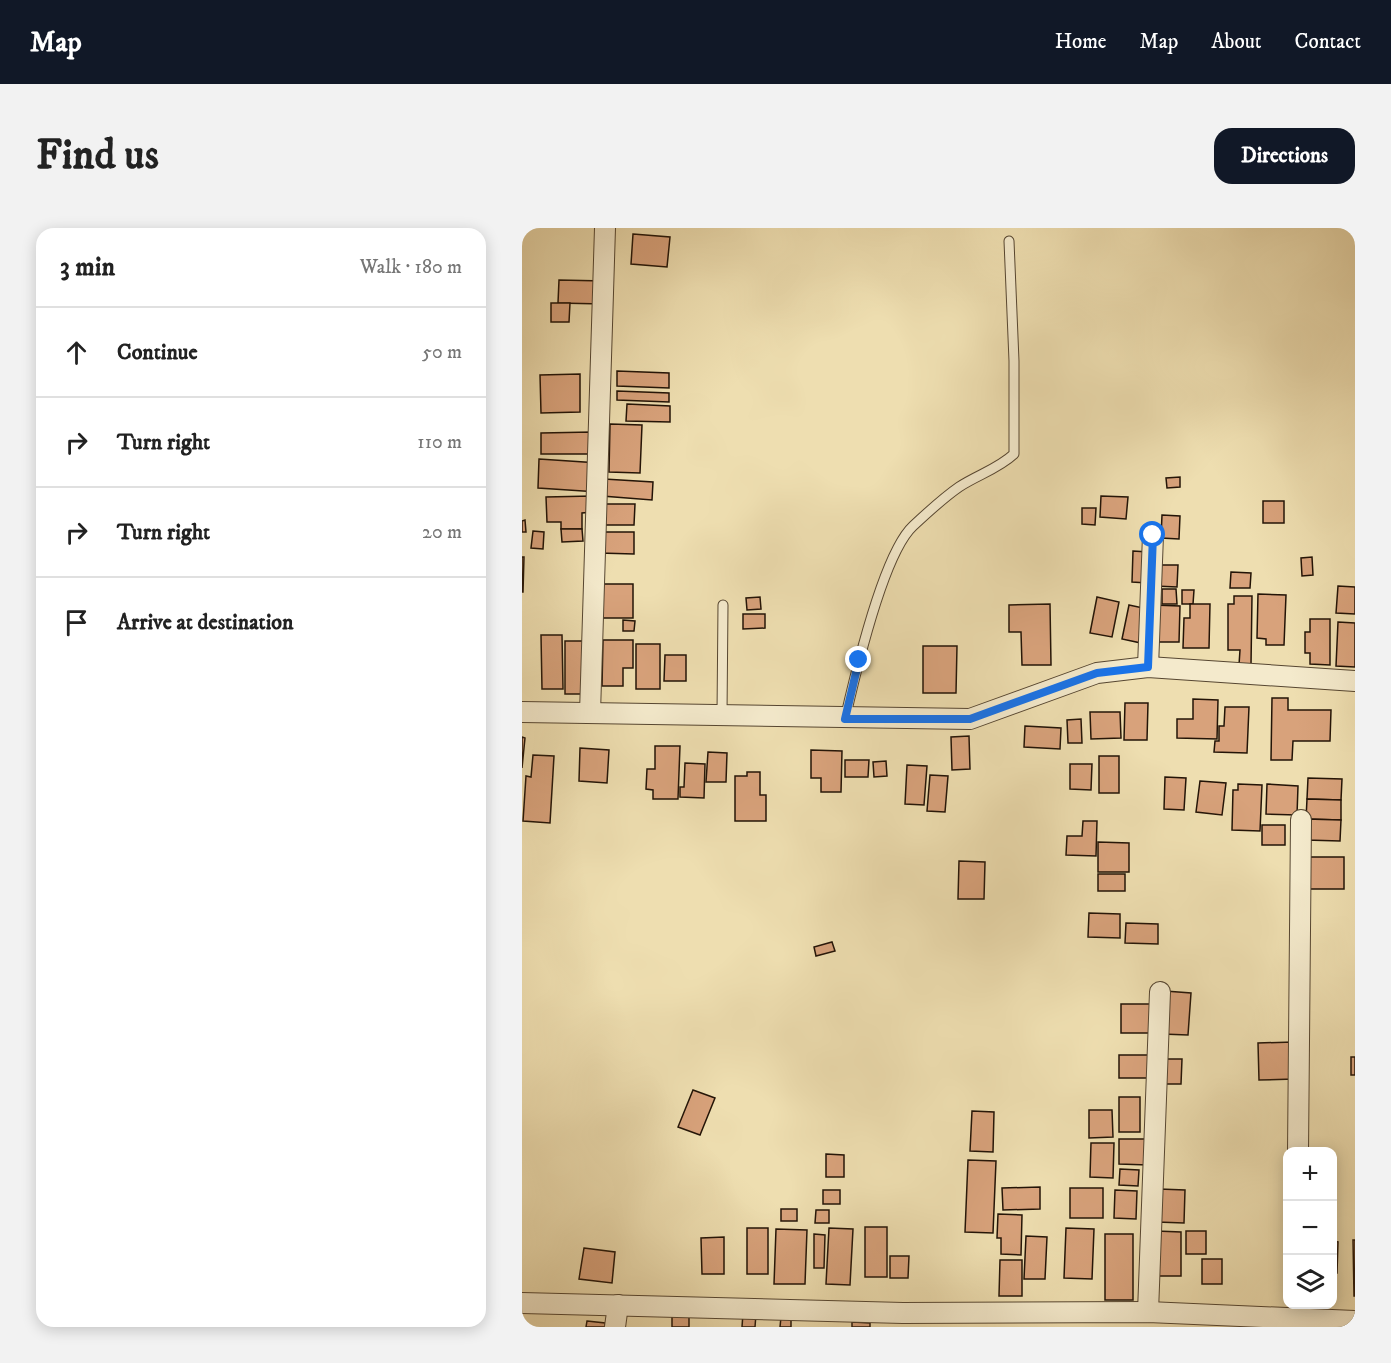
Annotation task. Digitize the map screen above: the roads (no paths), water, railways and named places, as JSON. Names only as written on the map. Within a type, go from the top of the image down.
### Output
[{"type":"street","points":[[590,713],[605,228]]},
{"type":"street","points":[[1148,667],[1153,535]]},
{"type":"street","points":[[522,712],[722,714],[845,719],[970,719],[1097,673],[1148,667],[1355,681]]},
{"type":"street","points":[[1298,1147],[1301,820]]},
{"type":"street","points":[[1148,1312],[1160,992]]},
{"type":"street","points":[[522,1303],[618,1305],[800,1318],[1002,1320],[1148,1312],[1241,1322],[1297,1311],[1321,1323],[1355,1321]]},
{"type":"street","points":[[615,1327],[618,1305]]},
{"type":"lane","points":[[845,719],[859,660],[891,561],[911,528],[960,487],[1007,461],[1014,454],[1014,361],[1009,241]]},
{"type":"lane","points":[[722,714],[723,605]]}]
